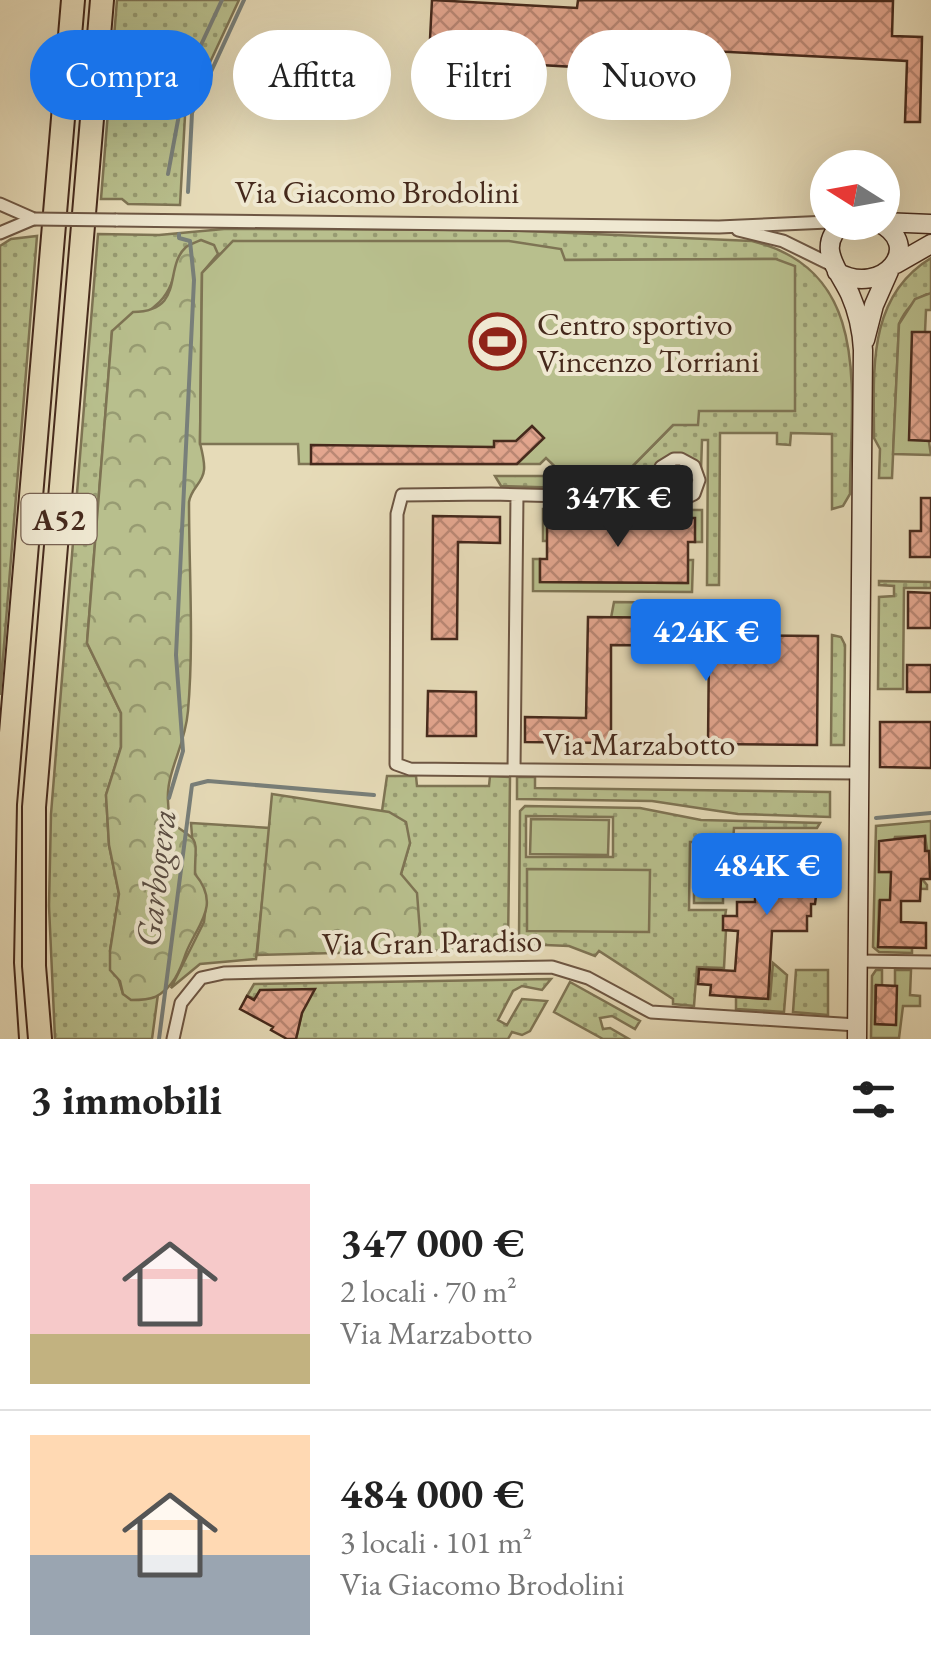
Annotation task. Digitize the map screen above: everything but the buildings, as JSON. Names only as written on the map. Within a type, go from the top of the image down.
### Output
[{"type":"highway","name":"A52","points":[[7,1039],[2,963],[5,804],[74,0]]},
{"type":"highway","name":"A52","points":[[40,1039],[34,966],[34,807],[102,0]]},
{"type":"street","name":"Via Giacomo Brodolini","points":[[0,204],[34,219]]},
{"type":"street","name":"Via Giacomo Brodolini","points":[[0,233],[34,219],[718,227],[810,223]]},
{"type":"street","points":[[900,223],[931,224]]},
{"type":"street","name":"Via Giacomo Brodolini","points":[[718,227],[761,234],[809,252],[834,268]]},
{"type":"street","points":[[831,240],[834,268],[859,319],[863,350],[857,1032]]},
{"type":"street","points":[[863,350],[874,305],[899,249],[897,240]]},
{"type":"street","points":[[834,268],[848,278],[870,280],[931,244]]},
{"type":"street","points":[[514,770],[398,766],[395,690],[400,498],[406,493],[517,496],[639,498],[688,498],[697,487],[698,473],[688,461],[674,459],[658,473],[653,490],[639,498]]},
{"type":"street","name":"Via Marzabotto","points":[[517,496],[514,770],[859,773]]},
{"type":"street","points":[[858,961],[931,962]]},
{"type":"street","name":"Via Gran Paradiso","points":[[174,1039],[181,1003],[193,984],[210,975],[552,967],[588,978],[651,1012],[857,1032]]},
{"type":"green space","points":[[117,0],[239,0],[213,56],[213,30],[115,30]]},
{"type":"green space","points":[[107,120],[185,120],[180,205],[101,199]]},
{"type":"green space","points":[[224,229],[501,230],[752,241],[792,256],[819,279],[837,308],[847,342],[852,417],[850,494],[843,506],[832,509],[832,434],[791,433],[790,445],[777,444],[777,433],[720,433],[719,585],[707,585],[708,440],[702,440],[701,471],[673,455],[658,464],[650,485],[640,490],[501,486],[495,476],[618,481],[673,425],[698,411],[776,259],[564,260],[233,241],[216,259],[218,254],[178,260],[164,297],[147,312],[112,331],[87,643],[121,713],[121,747],[106,795],[109,845],[119,894],[110,951],[123,994],[142,999],[158,994],[152,1039],[55,1039],[49,906],[51,814],[98,234],[159,235]]},
{"type":"green space","points":[[37,236],[0,695],[0,246],[11,239]]},
{"type":"green space","points":[[201,240],[214,245],[218,254],[202,273],[200,443],[204,467],[189,502],[190,685],[186,727],[170,779],[168,806],[171,823],[195,842],[195,874],[203,885],[207,906],[171,984],[155,997],[131,1000],[123,994],[120,981],[110,970],[119,894],[109,845],[106,795],[121,747],[121,713],[87,643],[112,331],[133,312],[150,310],[167,297],[179,256],[186,247]]},
{"type":"green space","name":"Centro sportivo Vincenzo Torriani","points":[[233,241],[509,241],[561,249],[565,260],[776,259],[795,266],[795,411],[699,411],[698,425],[673,425],[618,481],[570,481],[546,458],[540,464],[299,464],[298,444],[200,444],[202,273]]},
{"type":"green space","points":[[931,258],[931,293],[912,305],[899,324],[892,478],[879,478],[880,449],[874,438],[878,338],[895,293],[910,274]]},
{"type":"green space","points":[[931,293],[925,332],[912,333],[931,455],[893,454],[899,324],[915,299]]},
{"type":"green space","points":[[543,509],[702,510],[702,542],[695,542],[694,519],[548,518],[547,541],[543,541]]},
{"type":"green space","points":[[533,559],[540,559],[540,582],[687,583],[688,560],[693,560],[692,592],[533,591]]},
{"type":"green space","points":[[879,581],[931,582],[931,588],[904,588],[903,689],[878,689],[879,597],[894,596],[894,586],[879,585]]},
{"type":"green space","points":[[614,602],[701,603],[701,618],[611,618]]},
{"type":"green space","points":[[832,635],[841,637],[845,645],[844,745],[831,745]]},
{"type":"green space","points":[[387,776],[416,776],[417,786],[489,786],[490,776],[510,777],[508,950],[414,951],[420,932],[401,874],[410,843],[382,811]]},
{"type":"green space","points":[[517,777],[535,777],[535,788],[830,792],[830,817],[738,814],[652,801],[517,799]]},
{"type":"green space","points":[[272,794],[389,812],[406,822],[410,843],[401,874],[417,893],[420,932],[414,951],[257,955]]},
{"type":"green space","points":[[525,806],[640,808],[701,820],[820,823],[817,828],[734,828],[733,842],[690,842],[689,910],[726,910],[724,968],[697,967],[694,1006],[673,1004],[673,999],[599,951],[595,956],[569,946],[521,944],[520,811]],"holes":[[[526,816],[613,817],[613,857],[526,857]]]},
{"type":"green space","points":[[531,819],[609,820],[608,855],[530,854]]},
{"type":"green space","points":[[931,821],[931,875],[925,836],[879,842],[879,872],[901,872],[901,880],[922,879],[927,889],[891,888],[890,900],[879,901],[878,947],[912,948],[912,953],[879,952],[873,947],[876,826]]},
{"type":"green space","points":[[191,823],[270,828],[256,959],[200,964],[171,988],[204,922],[206,904],[195,874]]},
{"type":"green space","points":[[694,849],[723,849],[723,903],[694,903]]},
{"type":"green space","points":[[527,869],[650,870],[649,932],[527,931]]},
{"type":"green space","points":[[773,963],[787,975],[784,1012],[736,1009],[736,997],[770,999]]},
{"type":"green space","points":[[796,970],[828,970],[828,1015],[793,1012]]},
{"type":"green space","points":[[876,970],[882,970],[882,985],[875,986],[875,1024],[895,1025],[895,970],[911,970],[910,995],[920,996],[920,1006],[903,1006],[899,1038],[871,1038],[872,976]]},
{"type":"green space","points":[[551,979],[542,990],[522,986],[513,991],[498,1020],[507,1025],[522,999],[547,1001],[530,1031],[522,1035],[512,1032],[508,1039],[296,1039],[302,1013],[247,996],[254,984]]},
{"type":"green space","points":[[570,982],[640,1021],[635,1029],[612,1016],[600,1018],[603,1029],[610,1028],[629,1039],[603,1039],[554,1012]]},
{"type":"waterway","points":[[168,174],[186,77],[222,0]]},
{"type":"waterway","points":[[188,192],[192,113],[244,0]]},
{"type":"waterway","points":[[169,798],[183,751],[176,655],[194,280],[190,241],[179,238],[179,234]]},
{"type":"waterway","name":"Garbogera","points":[[159,1039],[192,785],[208,781],[374,795]]},
{"type":"waterway","name":"Garbogera","points":[[876,818],[931,813]]},
{"type":"place","name":"Centro sportivo Vincenzo Torriani","points":[[498,342]]}]
